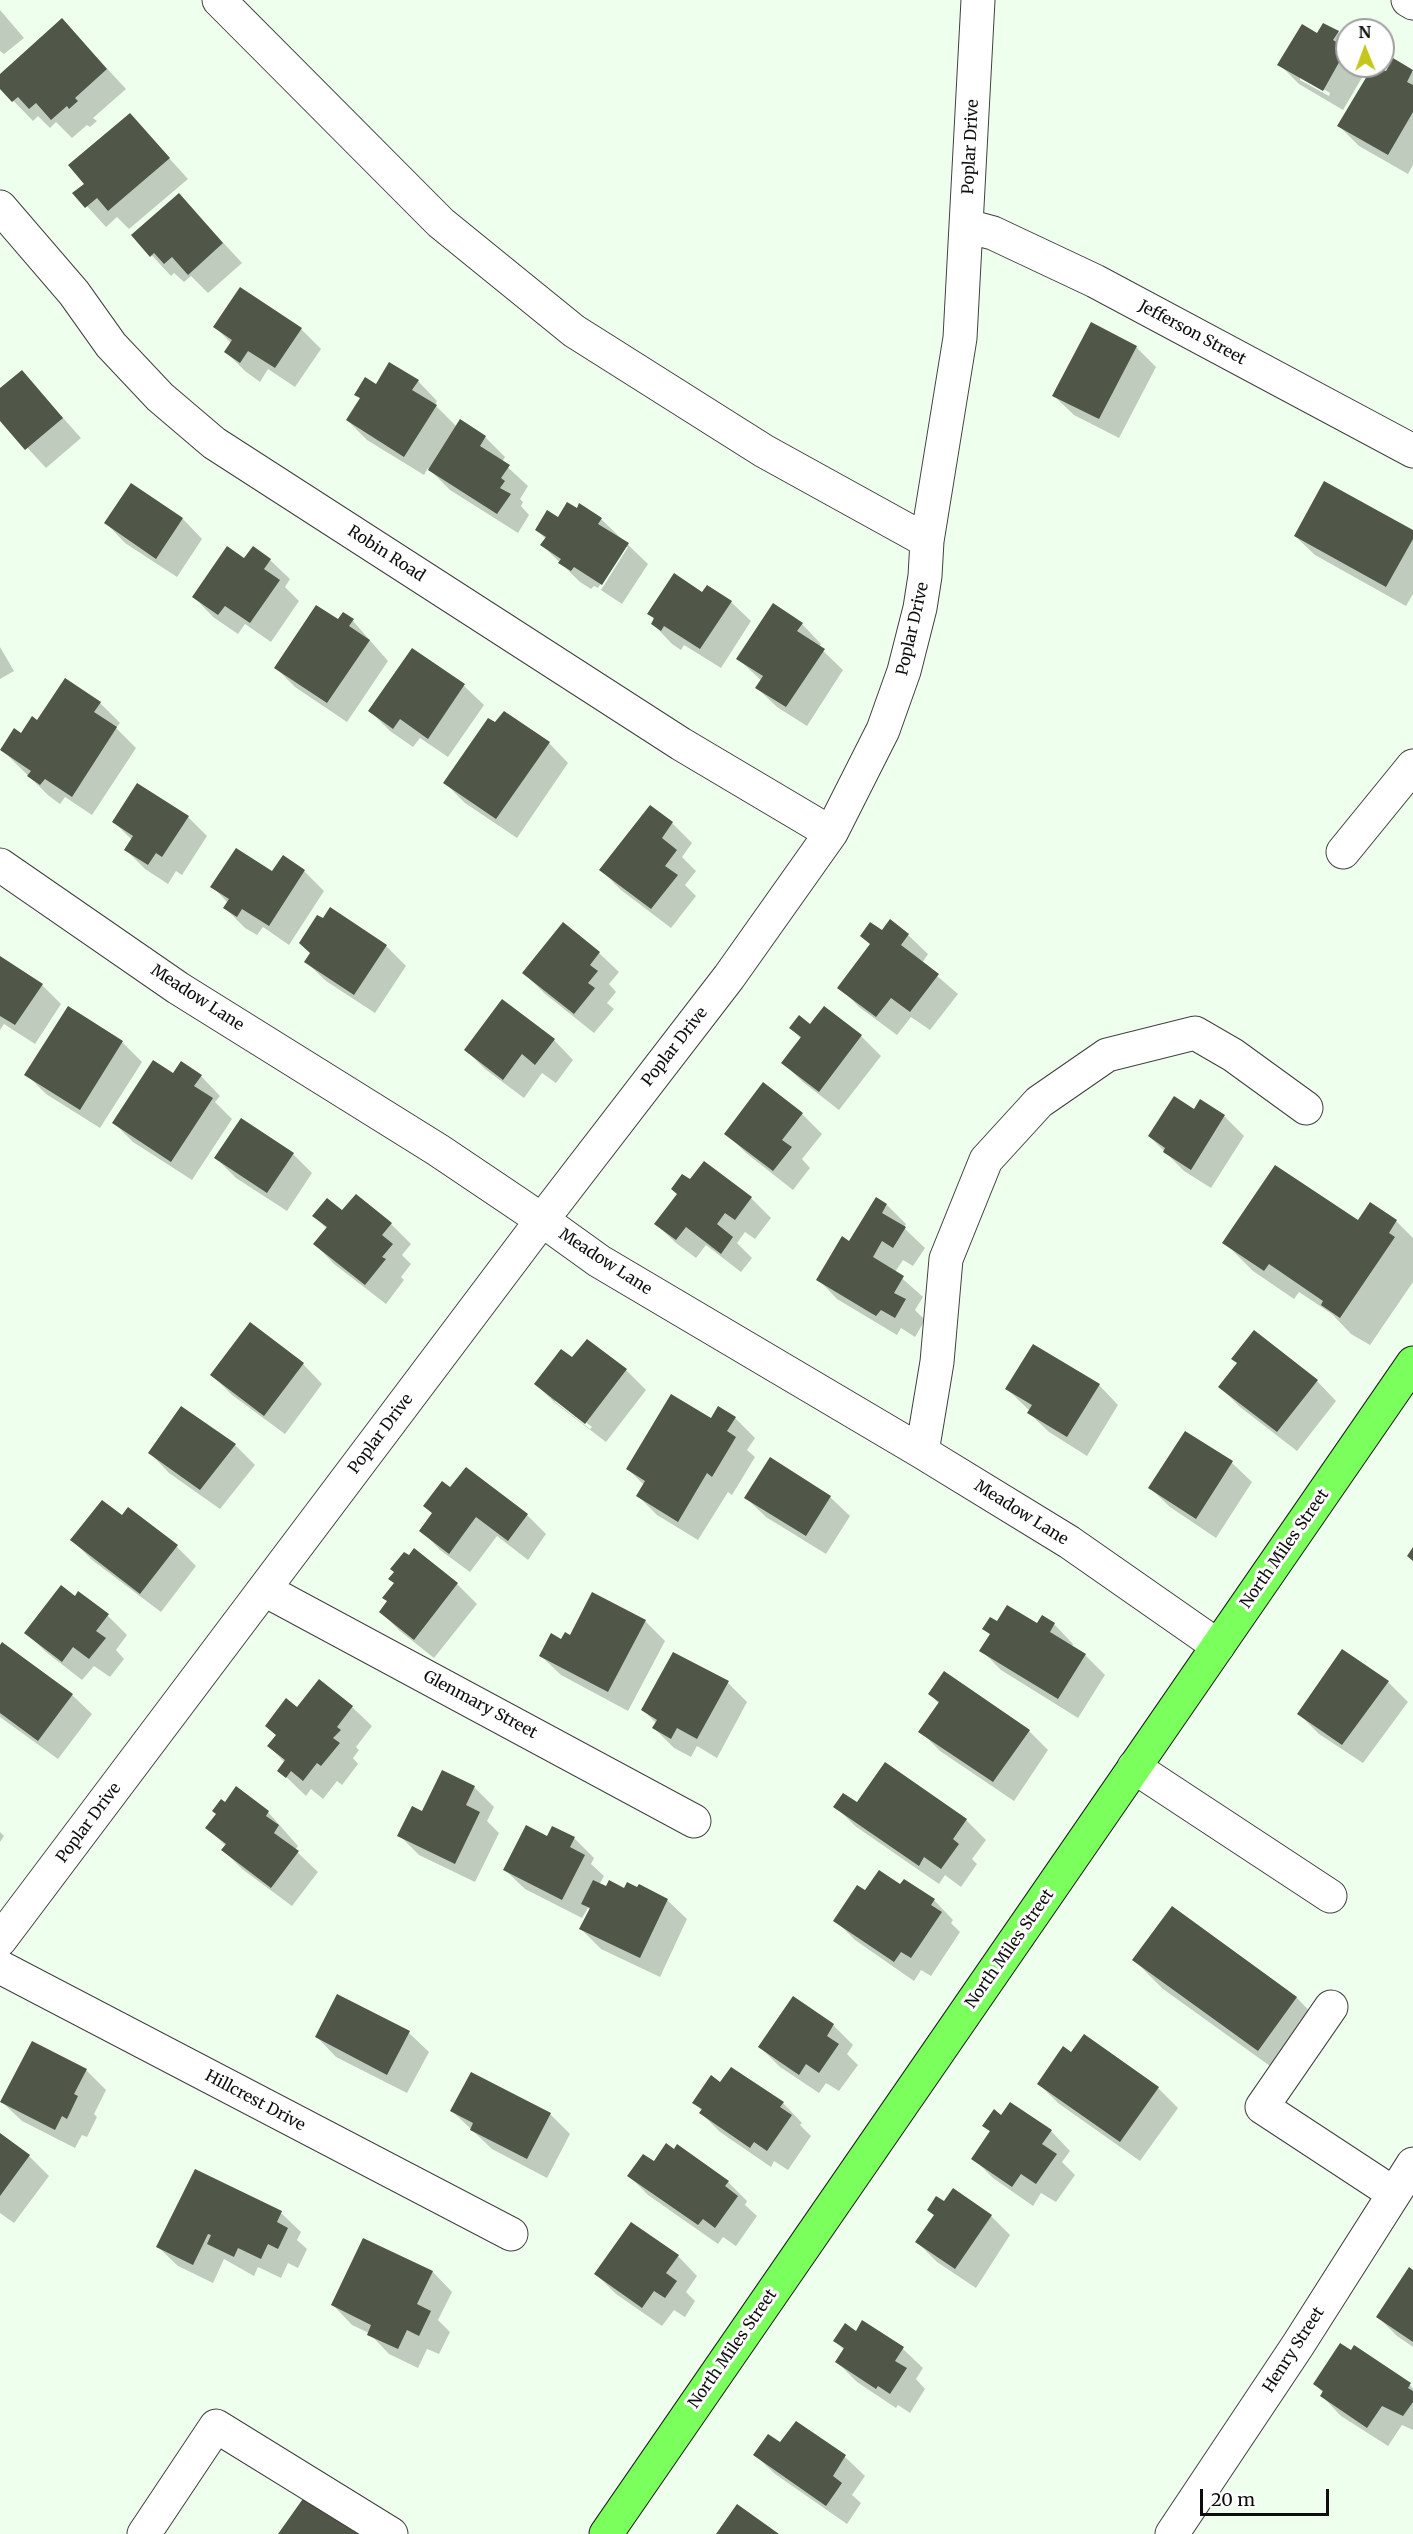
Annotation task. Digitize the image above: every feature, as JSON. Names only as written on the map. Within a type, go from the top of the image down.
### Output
[{"type":"main road","name":"North Miles Street","points":[[606,2534],[1413,1363]]},
{"type":"street","points":[[219,0],[441,223],[574,331],[764,451],[927,541]]},
{"type":"street","name":"Poplar Drive","points":[[0,1940],[542,1220],[729,977],[831,833],[883,730],[904,671],[923,587],[927,541],[960,338],[978,0]]},
{"type":"street","points":[[1408,0],[1413,3]]},
{"type":"street","name":"Robin Road","points":[[0,207],[74,292],[111,345],[160,397],[214,443],[681,744],[831,833]]},
{"type":"street","name":"Jefferson Street","points":[[967,226],[993,233],[1095,281],[1413,451]]},
{"type":"street","points":[[1343,852],[1413,766]]},
{"type":"street","name":"Meadow Lane","points":[[0,865],[178,988],[438,1150],[599,1261],[922,1452],[1069,1542],[1218,1646]]},
{"type":"street","points":[[922,1452],[937,1362],[946,1259],[986,1160],[1039,1102],[1107,1055],[1195,1033],[1233,1055],[1306,1108]]},
{"type":"street","name":"Glenmary Street","points":[[265,1590],[694,1821]]},
{"type":"street","points":[[1134,1767],[1330,1896]]},
{"type":"street","name":"Hillcrest Drive","points":[[0,1967],[511,2234]]},
{"type":"street","points":[[1331,2007],[1262,2107],[1393,2193]]},
{"type":"street","name":"Henry Street","points":[[1172,2534],[1298,2345],[1413,2163]]},
{"type":"street","points":[[144,2534],[216,2426],[391,2534]]},
{"type":"building","points":[[62,18],[107,69],[75,98],[78,101],[69,109],[67,106],[51,120],[36,103],[29,109],[18,97],[12,102],[0,89],[0,74]]},
{"type":"building","points":[[1323,23],[1335,29],[1333,40],[1335,41],[1335,70],[1323,91],[1277,65],[1302,24],[1317,33]]},
{"type":"building","points":[[1395,59],[1413,70],[1407,82],[1413,85],[1413,112],[1388,155],[1337,126],[1366,78],[1395,78]]},
{"type":"building","points":[[130,113],[170,158],[108,211],[97,198],[85,208],[72,193],[84,184],[68,165]]},
{"type":"building","points":[[179,193],[223,243],[188,275],[172,257],[164,264],[154,253],[150,257],[131,235]]},
{"type":"building","points":[[240,287],[302,328],[275,368],[248,351],[240,363],[224,352],[232,340],[213,327]]},
{"type":"building","points":[[1091,322],[1137,346],[1099,419],[1052,396]]},
{"type":"building","points":[[389,362],[419,380],[412,390],[437,405],[404,457],[346,420],[360,398],[354,395],[365,377],[376,384]]},
{"type":"building","points":[[22,370],[63,418],[25,450],[0,421],[0,388]]},
{"type":"building","points":[[460,419],[486,436],[480,446],[510,465],[501,478],[505,481],[500,488],[511,494],[497,514],[428,470]]},
{"type":"building","points":[[1324,481],[1413,530],[1413,539],[1386,587],[1294,536]]},
{"type":"building","points":[[131,483],[183,518],[156,559],[104,523]]},
{"type":"building","points":[[567,502],[577,508],[579,503],[602,518],[598,524],[629,543],[602,585],[574,567],[571,571],[558,563],[561,559],[540,545],[546,537],[535,530],[547,510],[558,517]]},
{"type":"building","points":[[227,546],[244,558],[253,546],[271,559],[264,569],[280,580],[250,623],[225,606],[218,615],[192,597]]},
{"type":"building","points":[[674,573],[702,592],[707,585],[732,601],[700,649],[664,626],[661,631],[651,624],[654,618],[647,614]]},
{"type":"building","points":[[773,603],[803,623],[797,631],[825,649],[786,707],[755,688],[763,676],[736,659]]},
{"type":"building","points":[[316,605],[338,619],[343,612],[354,619],[349,626],[370,640],[327,703],[274,668]]},
{"type":"building","points":[[412,648],[465,684],[428,739],[400,719],[393,729],[368,711]]},
{"type":"building","points":[[65,678],[101,702],[94,712],[117,727],[72,797],[45,779],[40,785],[27,776],[31,771],[0,750],[14,728],[21,733],[32,716],[37,720]]},
{"type":"building","points":[[504,711],[550,742],[496,819],[443,783],[488,718],[495,722]]},
{"type":"building","points":[[137,783],[189,816],[162,857],[156,853],[148,865],[124,850],[133,836],[112,822]]},
{"type":"building","points":[[650,805],[673,822],[662,838],[677,850],[665,866],[678,875],[651,909],[599,870]]},
{"type":"building","points":[[236,848],[272,871],[283,855],[305,870],[269,926],[242,909],[237,917],[223,908],[229,899],[210,887]]},
{"type":"building","points":[[330,907],[387,945],[354,995],[304,962],[310,953],[299,943],[317,915],[323,918]]},
{"type":"building","points":[[890,919],[909,934],[901,945],[939,974],[910,1012],[891,998],[876,1017],[837,988],[870,944],[860,936],[870,922],[882,930]]},
{"type":"building","points":[[563,922],[600,952],[590,965],[598,971],[588,983],[595,988],[574,1014],[522,973]]},
{"type":"building","points":[[0,956],[43,984],[15,1025],[0,1016]]},
{"type":"building","points":[[502,999],[555,1039],[535,1065],[522,1054],[503,1080],[464,1050]]},
{"type":"building","points":[[68,1006],[123,1041],[80,1110],[24,1075]]},
{"type":"building","points":[[824,1006],[862,1035],[819,1092],[781,1063],[801,1037],[789,1028],[799,1015],[810,1024]]},
{"type":"building","points":[[153,1060],[173,1073],[181,1061],[202,1075],[194,1086],[213,1098],[171,1162],[112,1123]]},
{"type":"building","points":[[763,1082],[803,1113],[782,1140],[792,1147],[773,1171],[724,1134]]},
{"type":"building","points":[[1174,1096],[1194,1109],[1200,1099],[1225,1115],[1191,1170],[1163,1152],[1165,1148],[1148,1136]]},
{"type":"building","points":[[241,1118],[294,1153],[267,1193],[214,1158]]},
{"type":"building","points":[[704,1161],[752,1197],[735,1220],[725,1213],[717,1224],[733,1237],[721,1254],[686,1227],[676,1240],[654,1224],[677,1194],[671,1189],[682,1174],[690,1179]]},
{"type":"building","points":[[1275,1165],[1358,1220],[1370,1202],[1397,1220],[1389,1233],[1395,1237],[1340,1318],[1321,1305],[1323,1301],[1269,1264],[1264,1271],[1222,1243]]},
{"type":"building","points":[[356,1194],[392,1223],[382,1235],[393,1244],[382,1257],[386,1259],[365,1285],[313,1244],[327,1227],[312,1216],[327,1198],[342,1210]]},
{"type":"building","points":[[876,1197],[887,1204],[882,1213],[906,1227],[893,1248],[882,1241],[873,1257],[904,1276],[894,1293],[906,1299],[895,1318],[881,1310],[876,1316],[816,1280],[842,1236],[849,1241]]},
{"type":"building","points":[[250,1322],[304,1363],[264,1416],[210,1375]]},
{"type":"building","points":[[1254,1330],[1318,1380],[1277,1432],[1218,1387],[1237,1363],[1231,1359]]},
{"type":"building","points":[[587,1339],[627,1369],[585,1424],[534,1384],[561,1349],[572,1357]]},
{"type":"building","points":[[1033,1344],[1100,1384],[1067,1437],[1027,1413],[1032,1405],[1005,1389]]},
{"type":"building","points":[[671,1394],[711,1418],[718,1406],[736,1417],[727,1431],[736,1437],[712,1477],[707,1473],[678,1522],[636,1496],[645,1481],[626,1469]]},
{"type":"building","points":[[181,1406],[236,1444],[200,1490],[148,1453]]},
{"type":"building","points":[[1185,1431],[1233,1461],[1196,1519],[1148,1488]]},
{"type":"building","points":[[770,1457],[831,1496],[806,1536],[744,1498]]},
{"type":"building","points":[[466,1467],[528,1514],[508,1541],[476,1517],[449,1554],[419,1531],[432,1513],[423,1506],[442,1481],[450,1487]]},
{"type":"building","points":[[102,1500],[122,1515],[128,1507],[178,1545],[140,1594],[70,1540]]},
{"type":"building","points":[[1413,1547],[1413,1561],[1407,1556]]},
{"type":"building","points":[[414,1548],[458,1583],[414,1640],[379,1612],[387,1601],[382,1598],[394,1583],[388,1579],[394,1572],[390,1569],[404,1552],[409,1555]]},
{"type":"building","points":[[61,1585],[75,1596],[78,1591],[109,1614],[96,1631],[106,1638],[89,1659],[73,1647],[62,1662],[24,1633]]},
{"type":"building","points":[[592,1592],[646,1620],[608,1692],[539,1656],[551,1633],[561,1639],[565,1632],[570,1635]]},
{"type":"building","points":[[1007,1605],[1037,1623],[1042,1615],[1055,1623],[1050,1632],[1086,1654],[1058,1699],[979,1651],[990,1634],[982,1629],[990,1617],[997,1621]]},
{"type":"building","points":[[2,1642],[73,1694],[38,1741],[0,1713],[0,1645]]},
{"type":"building","points":[[1342,1649],[1389,1681],[1342,1745],[1297,1714]]},
{"type":"building","points":[[673,1652],[729,1681],[697,1739],[677,1728],[671,1739],[652,1728],[657,1720],[641,1710]]},
{"type":"building","points":[[944,1671],[1030,1730],[993,1782],[918,1732],[939,1702],[928,1694]]},
{"type":"building","points":[[319,1679],[353,1706],[337,1727],[341,1730],[333,1738],[340,1743],[321,1766],[317,1763],[303,1781],[291,1771],[286,1778],[277,1771],[285,1760],[267,1746],[276,1735],[265,1726],[286,1698],[297,1707]]},
{"type":"building","points":[[885,1762],[967,1819],[953,1839],[959,1844],[941,1869],[924,1857],[919,1866],[833,1807],[843,1793],[857,1802]]},
{"type":"building","points":[[442,1770],[475,1786],[466,1805],[480,1812],[455,1864],[397,1836],[412,1806],[422,1811]]},
{"type":"building","points":[[236,1786],[269,1811],[266,1816],[279,1825],[274,1833],[299,1851],[271,1888],[221,1850],[226,1844],[205,1828],[216,1814],[212,1811],[221,1799],[225,1802]]},
{"type":"building","points":[[526,1825],[547,1836],[552,1826],[575,1837],[570,1847],[585,1855],[562,1900],[503,1870]]},
{"type":"building","points":[[879,1870],[900,1884],[904,1879],[935,1899],[931,1905],[942,1912],[911,1958],[901,1952],[894,1962],[833,1921],[857,1885],[865,1890]]},
{"type":"building","points":[[593,1880],[606,1886],[609,1880],[624,1888],[627,1882],[637,1887],[639,1884],[668,1899],[640,1958],[579,1929],[590,1908],[581,1904]]},
{"type":"building","points":[[1172,1906],[1297,1997],[1258,2051],[1132,1960]]},
{"type":"building","points":[[337,1994],[410,2031],[387,2075],[315,2037]]},
{"type":"building","points":[[793,1996],[834,2024],[827,2036],[839,2044],[819,2073],[806,2064],[799,2075],[758,2047]]},
{"type":"building","points":[[1084,2034],[1159,2087],[1120,2142],[1037,2084],[1063,2046],[1071,2052]]},
{"type":"building","points":[[32,2041],[87,2069],[74,2094],[78,2096],[67,2119],[62,2116],[55,2130],[0,2102]]},
{"type":"building","points":[[731,2067],[784,2102],[780,2107],[792,2115],[767,2151],[754,2142],[750,2148],[699,2113],[702,2109],[692,2103],[711,2075],[720,2082]]},
{"type":"building","points":[[471,2072],[551,2113],[527,2159],[470,2130],[473,2123],[450,2111]]},
{"type":"building","points":[[1010,2102],[1052,2130],[1042,2144],[1057,2154],[1036,2184],[1021,2174],[1012,2187],[971,2159],[990,2131],[982,2126],[994,2109],[1001,2115]]},
{"type":"building","points":[[0,2133],[30,2155],[0,2196]]},
{"type":"building","points":[[666,2143],[674,2149],[677,2144],[729,2181],[725,2186],[738,2196],[715,2228],[703,2219],[698,2225],[627,2176],[643,2154],[654,2161]]},
{"type":"building","points":[[195,2169],[282,2211],[277,2222],[288,2228],[278,2249],[268,2244],[261,2259],[238,2248],[234,2257],[207,2244],[211,2235],[208,2234],[193,2265],[156,2247]]},
{"type":"building","points":[[953,2188],[992,2215],[955,2269],[915,2242],[934,2215],[927,2210],[936,2196],[944,2201]]},
{"type":"building","points":[[631,2222],[679,2255],[666,2273],[677,2281],[665,2298],[654,2291],[642,2308],[594,2274]]},
{"type":"building","points":[[363,2238],[433,2271],[417,2304],[431,2311],[419,2336],[407,2330],[398,2349],[367,2335],[371,2325],[331,2305]]},
{"type":"building","points":[[1409,2267],[1413,2270],[1413,2342],[1376,2317]]},
{"type":"building","points":[[862,2320],[904,2347],[895,2361],[907,2368],[890,2394],[878,2386],[876,2389],[835,2362],[844,2348],[833,2341],[845,2323],[856,2331]]},
{"type":"building","points":[[1340,2343],[1351,2350],[1354,2345],[1411,2383],[1408,2388],[1413,2391],[1413,2402],[1403,2416],[1382,2406],[1367,2428],[1320,2396],[1323,2391],[1313,2384]]},
{"type":"building","points":[[796,2421],[846,2455],[833,2476],[842,2483],[826,2506],[753,2455],[768,2434],[780,2442]]},
{"type":"building","points":[[307,2493],[366,2534],[278,2534]]},
{"type":"building","points":[[737,2504],[779,2534],[716,2534]]}]
